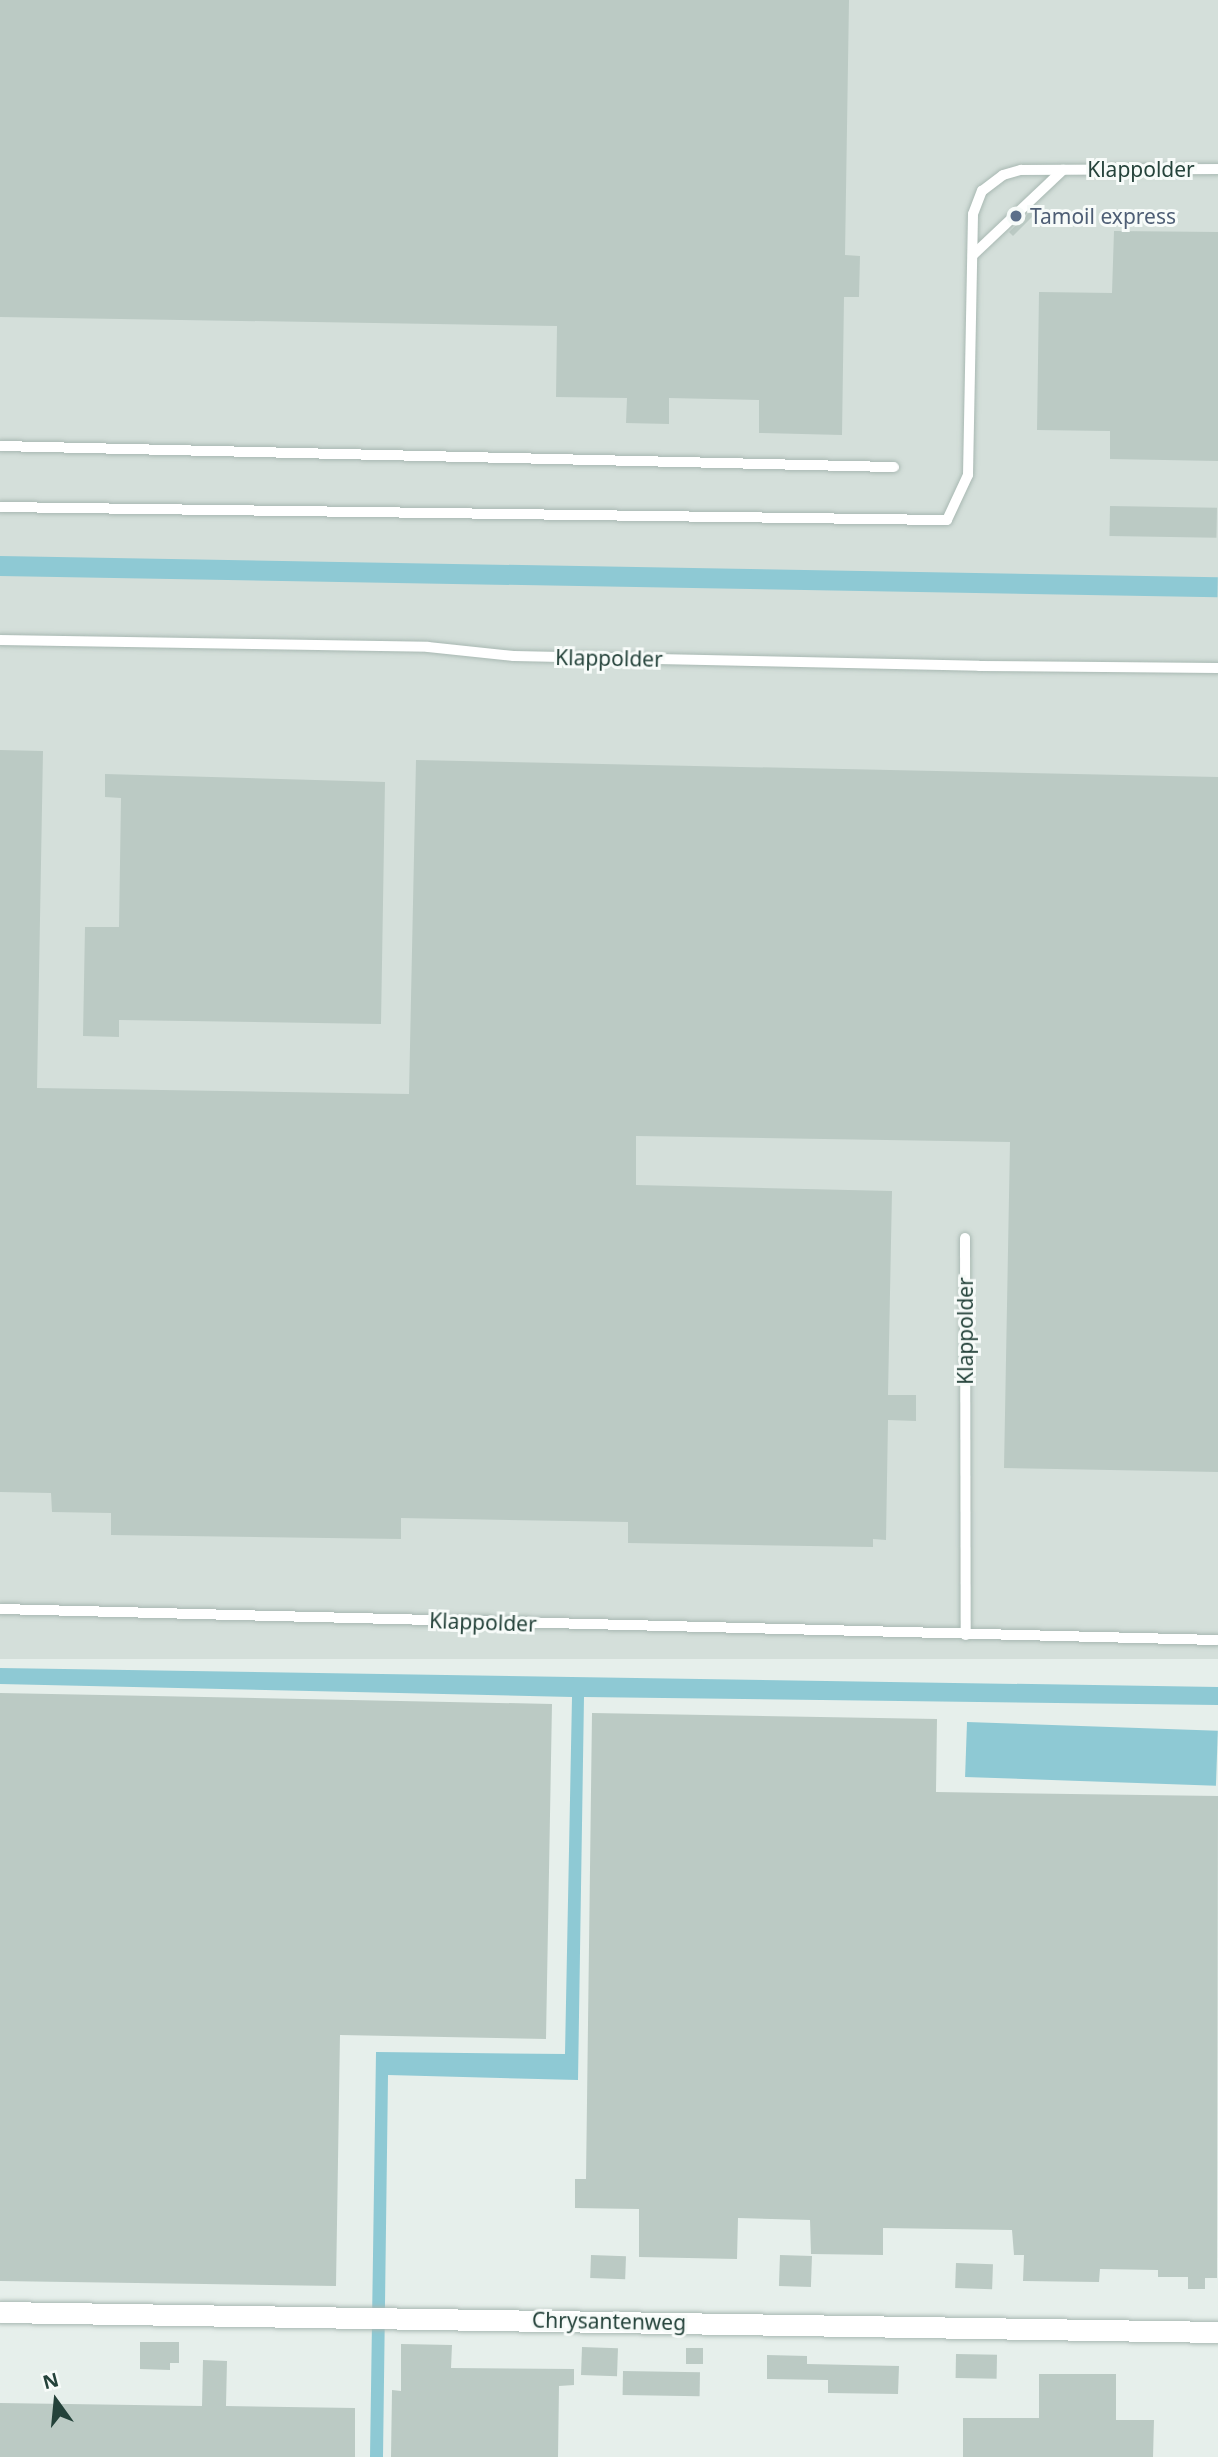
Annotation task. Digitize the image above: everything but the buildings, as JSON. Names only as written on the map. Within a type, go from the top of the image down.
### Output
[{"type":"street","name":"Chrysantenweg","points":[[0,2312],[1218,2332]]},
{"type":"lane","name":"Klappolder","points":[[0,508],[947,520],[968,475],[974,214],[982,191],[991,182],[1013,171],[1218,169]]},
{"type":"lane","name":"Klappolder","points":[[973,256],[1063,170]]},
{"type":"lane","points":[[0,446],[894,467]]},
{"type":"lane","name":"Klappolder","points":[[0,640],[428,647],[610,658],[1218,668]]},
{"type":"lane","name":"Klappolder","points":[[965,1238],[966,1635]]},
{"type":"lane","name":"Klappolder","points":[[0,1609],[1218,1640]]},
{"type":"shaded area","points":[[0,0],[1218,0],[1218,1659],[0,1659]]},
{"type":"water","points":[[0,556],[1218,577],[1217,597],[0,576]]},
{"type":"water","points":[[0,1668],[1218,1687],[1218,1705],[584,1697],[578,2080],[388,2075],[383,2457],[370,2457],[376,2052],[565,2054],[572,1697],[0,1684]]},
{"type":"water","points":[[967,1722],[1218,1731],[1216,1786],[965,1777]]},
{"type":"place","name":"Tamoil express","points":[[1016,216]]}]
